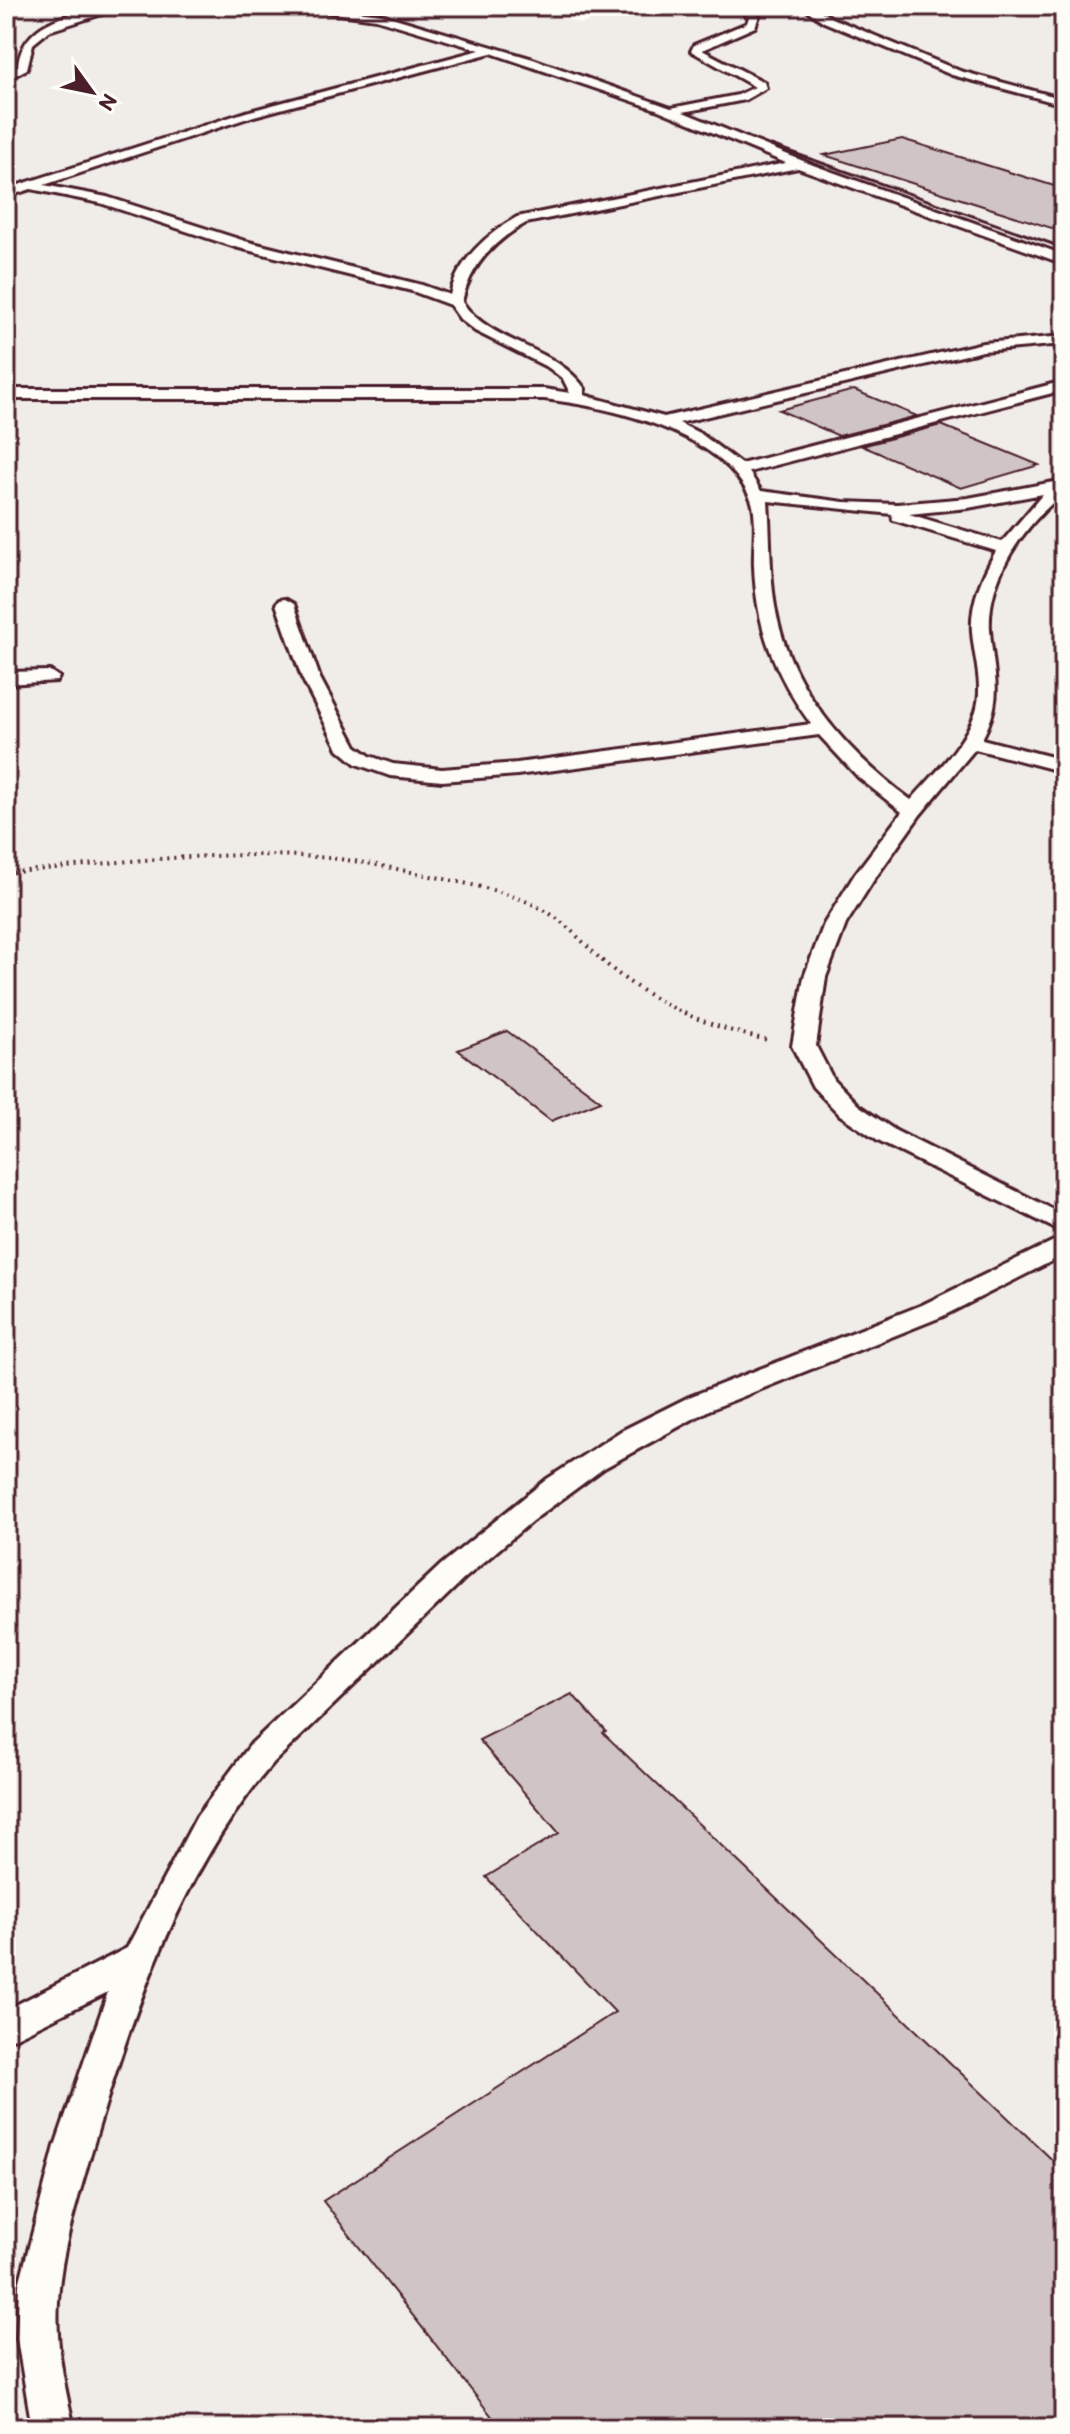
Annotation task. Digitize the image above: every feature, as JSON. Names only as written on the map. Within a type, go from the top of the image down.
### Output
[{"type":"lane","points":[[6,77],[23,67],[29,42],[37,34],[71,19],[122,6]]},
{"type":"lane","points":[[288,6],[363,13],[529,61],[671,111],[798,164],[1064,260]]},
{"type":"lane","points":[[671,111],[741,98],[760,88],[760,84],[747,75],[696,51],[698,47],[751,25],[754,16],[738,6]]},
{"type":"lane","points":[[806,6],[828,20],[956,73],[1064,102]]},
{"type":"lane","points":[[6,193],[250,114],[490,50]]},
{"type":"lane","points":[[576,397],[578,389],[566,373],[476,325],[459,311],[455,302],[458,284],[475,259],[500,232],[522,220],[798,164]]},
{"type":"lane","points":[[33,186],[103,200],[240,244],[417,288],[455,302]]},
{"type":"lane","points":[[664,422],[983,347],[1064,340]]},
{"type":"lane","points":[[737,470],[1064,385]]},
{"type":"lane","points":[[6,394],[474,393],[576,397],[624,407],[664,422],[719,455],[737,470],[757,495],[760,501],[768,618],[781,661],[825,728],[860,770],[879,788],[913,811]]},
{"type":"lane","points":[[873,509],[950,504],[1064,485]]},
{"type":"lane","points":[[1064,485],[1047,497],[1007,549],[985,589],[981,621],[989,684],[985,712],[970,742],[913,811],[863,879],[835,924],[815,977],[804,1046],[822,1082],[849,1110],[874,1128],[1064,1225]]},
{"type":"lane","points":[[757,495],[873,509],[1007,549]]},
{"type":"lane","points":[[285,604],[311,678],[348,749],[363,760],[390,770],[442,775],[517,769],[825,728]]},
{"type":"lane","points":[[6,678],[50,677]]},
{"type":"lane","points":[[970,742],[1064,766]]},
{"type":"lane","points":[[53,2428],[37,2353],[38,2287],[63,2181],[95,2073],[141,1958],[187,1860],[240,1780],[314,1701],[449,1574],[554,1491],[629,1439],[685,1409],[914,1319],[1064,1244]]},
{"type":"lane","points":[[6,2027],[141,1958]]},
{"type":"path","points":[[6,873],[86,864],[314,857],[363,862],[452,881],[519,898],[544,909],[570,927],[587,947],[638,988],[677,1011],[704,1023],[752,1037],[804,1046]]},
{"type":"shaded area","points":[[6,6],[522,6],[581,24],[631,6],[1064,6],[1064,2428],[6,2428]]},
{"type":"building","points":[[902,139],[1064,189],[1064,232],[824,155]]},
{"type":"building","points":[[854,390],[917,416],[839,436],[779,410]]},
{"type":"building","points":[[941,425],[1039,465],[961,488],[862,446]]},
{"type":"building","points":[[507,1031],[601,1101],[551,1121],[458,1050]]},
{"type":"building","points":[[572,1694],[606,1731],[603,1733],[1064,2171],[1064,2428],[501,2428],[323,2201],[615,2012],[486,1877],[559,1833],[479,1740]]},
{"type":"railway","points":[[771,145],[1064,248]]}]
